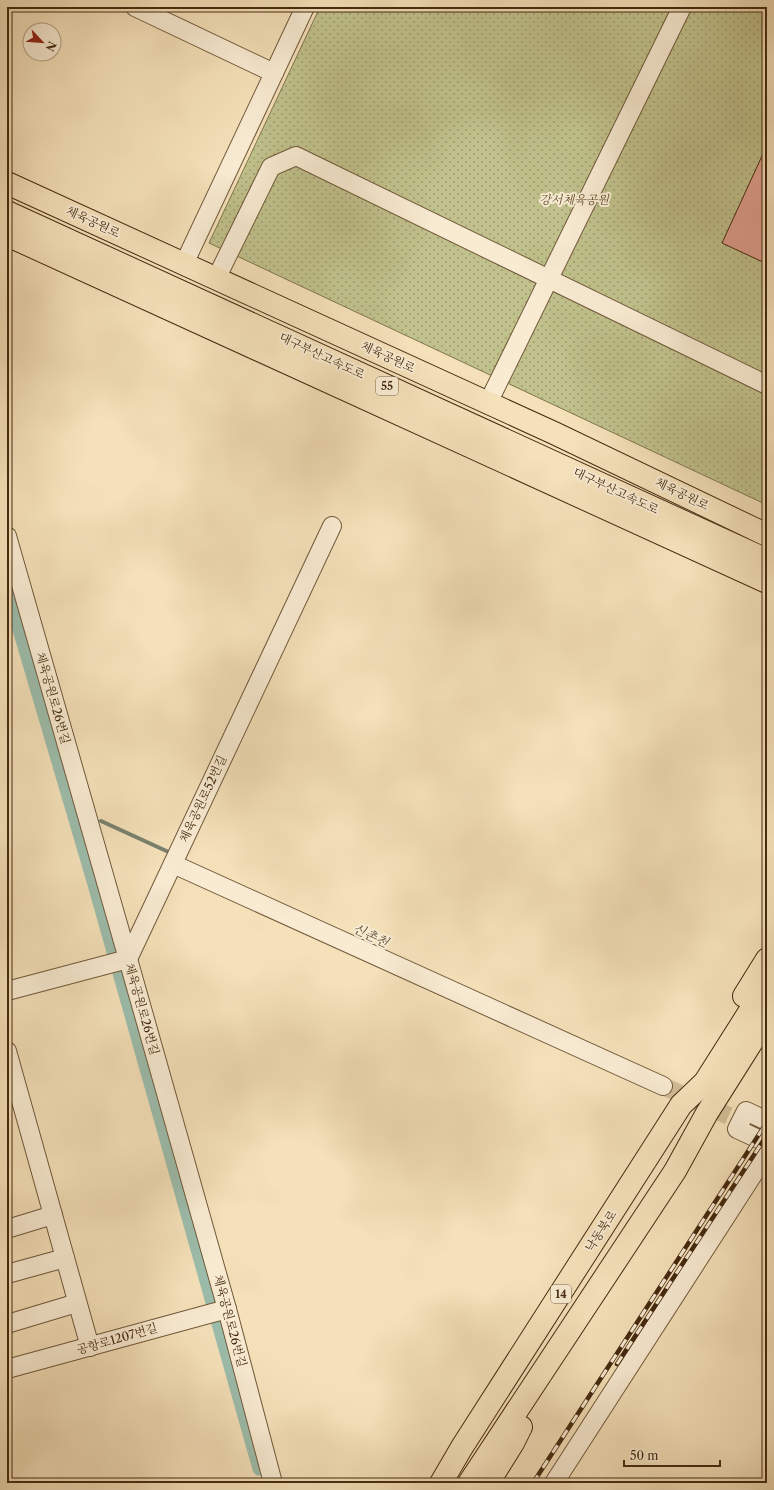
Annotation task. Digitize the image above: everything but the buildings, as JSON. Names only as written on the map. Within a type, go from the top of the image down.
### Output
[{"type":"main road","name":"체육공원로","points":[[7,183],[554,433],[767,535]]},
{"type":"main road","name":"대구부산고속도로","points":[[7,212],[767,560]]},
{"type":"main road","name":"대구부산고속도로","points":[[7,235],[767,582]]},
{"type":"main road","points":[[7,241],[767,590]]},
{"type":"main road","points":[[681,1105],[716,1041],[767,959]]},
{"type":"main road","name":"낙동북로","points":[[441,1483],[462,1447],[681,1105],[705,1082],[767,984]]},
{"type":"main road","points":[[675,1171],[707,1113],[767,1018]]},
{"type":"main road","points":[[675,1171],[722,1109],[767,1039]]},
{"type":"main road","name":"14","points":[[468,1483],[675,1171]]},
{"type":"main road","points":[[488,1483],[513,1443],[568,1333]]},
{"type":"main road","points":[[433,1483],[462,1447]]},
{"type":"street","points":[[135,7],[274,73]]},
{"type":"street","points":[[184,264],[305,7]]},
{"type":"street","points":[[488,403],[682,7]]},
{"type":"street","points":[[216,279],[271,167],[296,156],[767,385]]},
{"type":"street","name":"체육공원로52번길","points":[[128,958],[332,526]]},
{"type":"street","name":"체육공원로26번길","points":[[7,536],[227,1309],[274,1483]]},
{"type":"street","points":[[173,864],[663,1086]]},
{"type":"street","points":[[7,991],[128,958]]},
{"type":"street","points":[[7,1051],[90,1347]]},
{"type":"street","points":[[767,1121],[746,1112],[736,1119],[737,1129],[767,1143]]},
{"type":"street","points":[[554,1483],[767,1153]]},
{"type":"street","points":[[7,1229],[53,1215]]},
{"type":"street","points":[[7,1274],[65,1258]]},
{"type":"street","points":[[7,1324],[77,1304]]},
{"type":"street","name":"공항로1207번길","points":[[7,1369],[227,1309]]},
{"type":"green space","name":"강서체육공원","points":[[320,7],[767,7],[767,505],[209,243]]},
{"type":"waterway","points":[[7,589],[93,881],[259,1469]]},
{"type":"waterway","name":"신촌천","points":[[71,807],[79,810]]},
{"type":"waterway","name":"신촌천","points":[[101,821],[173,854]]},
{"type":"tunnel","points":[[663,1086],[731,1117]]},
{"type":"railway","points":[[533,1483],[767,1122]]},
{"type":"railway","points":[[617,1364],[767,1135]]}]
